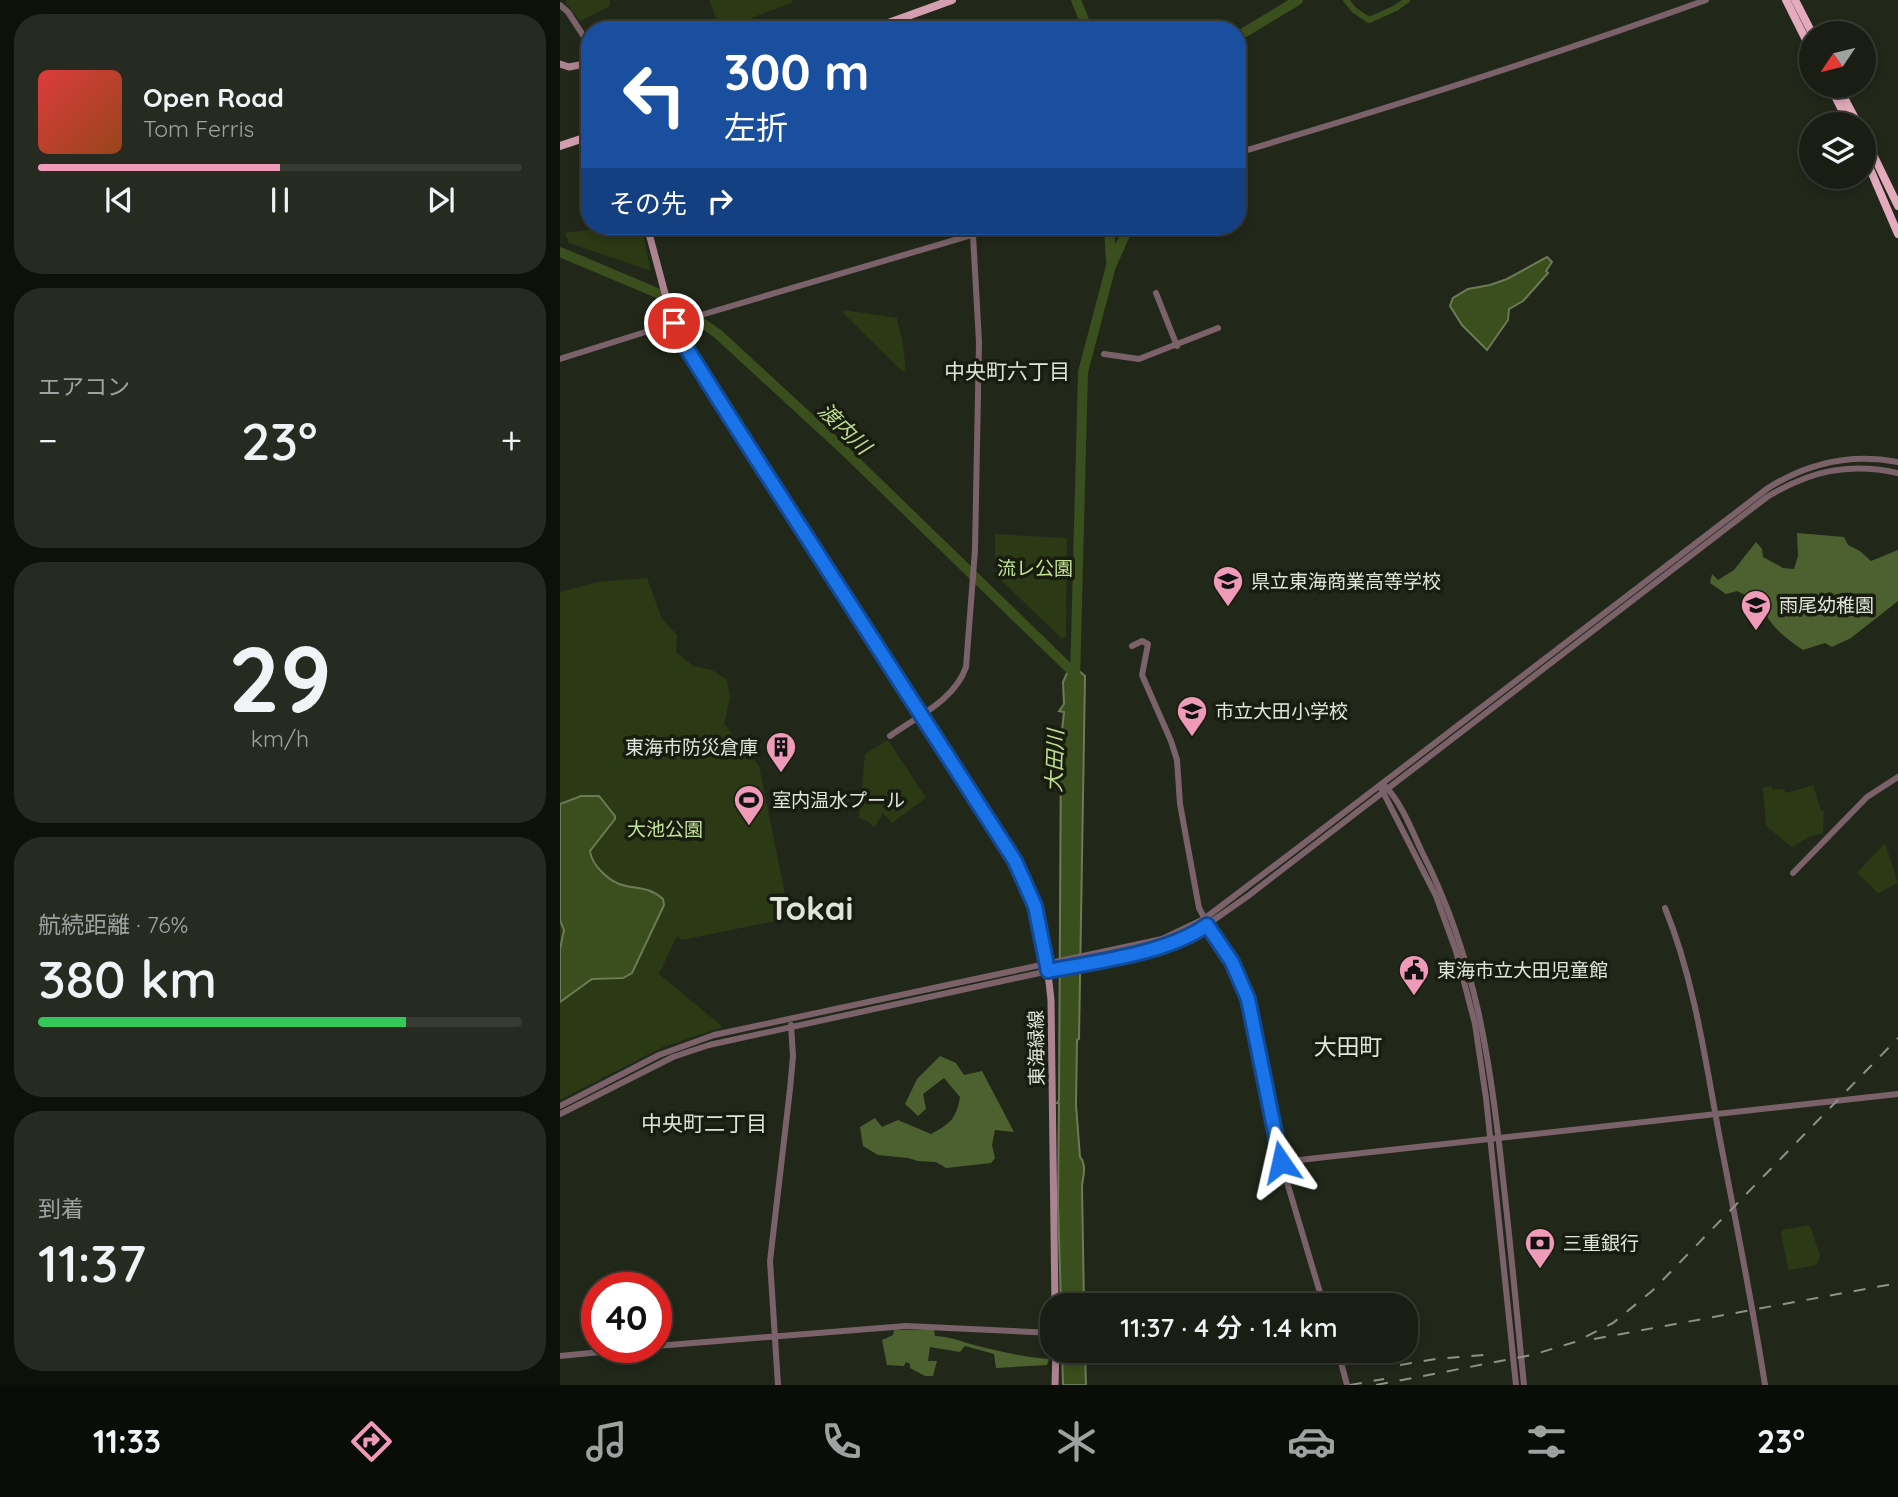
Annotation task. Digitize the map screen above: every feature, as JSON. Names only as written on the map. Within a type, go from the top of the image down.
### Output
[{"type":"highway","points":[[1786,0],[1799,26]]},
{"type":"highway","points":[[1795,0],[1806,21]]},
{"type":"highway","points":[[1876,161],[1898,206]]},
{"type":"highway","points":[[1876,183],[1898,234]]},
{"type":"main road","points":[[905,21],[952,0]]},
{"type":"main road","points":[[560,64],[569,67],[581,65]]},
{"type":"main road","points":[[560,146],[581,139]]},
{"type":"main road","name":"東海緑線","points":[[649,235],[668,305],[687,349],[1015,861],[1035,906],[1047,962],[1052,970],[1055,1293]]},
{"type":"main road","points":[[1055,1385],[1056,1363]]},
{"type":"street","points":[[1246,150],[1581,46],[1706,0]]},
{"type":"street","points":[[560,5],[581,34]]},
{"type":"street","points":[[560,359],[973,235],[979,342],[974,562],[965,667],[960,682],[947,695],[890,736]]},
{"type":"street","points":[[1156,293],[1177,346]]},
{"type":"street","points":[[1104,354],[1139,359],[1218,328]]},
{"type":"street","points":[[560,1106],[678,1047],[714,1035],[1162,939],[1205,922],[1768,488],[1793,473],[1832,462],[1864,458],[1898,462]]},
{"type":"street","points":[[560,1114],[673,1057],[709,1045],[1145,950],[1182,939],[1386,792],[1767,498],[1791,483],[1828,470],[1847,467],[1898,473]]},
{"type":"street","points":[[1132,646],[1142,641],[1148,644],[1142,675],[1177,760],[1180,804],[1199,908],[1205,922],[1232,962],[1248,999],[1281,1162],[1320,1293]]},
{"type":"street","points":[[1793,873],[1867,797],[1898,776]]},
{"type":"street","points":[[1381,785],[1430,867],[1468,969],[1489,1056],[1524,1385]]},
{"type":"street","points":[[1386,792],[1431,886],[1456,951],[1475,1024],[1516,1385]]},
{"type":"street","points":[[1665,908],[1699,1026],[1765,1385]]},
{"type":"street","points":[[778,1385],[770,1261],[793,1056],[789,1018]]},
{"type":"street","points":[[1281,1162],[1898,1094]]},
{"type":"street","points":[[672,1345],[906,1326],[1040,1332]]},
{"type":"street","points":[[560,1356],[581,1354]]},
{"type":"street","points":[[1341,1363],[1347,1385]]},
{"type":"green space","points":[[610,0],[610,6],[580,21],[565,2]]},
{"type":"green space","points":[[709,0],[793,2],[744,21],[717,21]]},
{"type":"green space","points":[[581,231],[581,235],[643,235],[651,271],[569,243],[565,233]]},
{"type":"green space","points":[[844,310],[897,318],[906,371],[903,372],[843,313]]},
{"type":"green space","name":"流レ公園","points":[[995,534],[1067,538],[1066,637],[1062,639],[1002,581],[1002,565],[995,565]]},
{"type":"green space","name":"大池公園","points":[[647,578],[662,619],[677,635],[676,652],[693,666],[712,670],[727,680],[730,699],[724,724],[759,766],[790,918],[682,940],[677,936],[659,974],[723,1027],[663,1047],[560,1100],[560,592],[598,582]]},
{"type":"green space","points":[[888,740],[926,798],[892,823],[883,813],[874,828],[869,822],[859,818],[865,754]]},
{"type":"green space","points":[[1813,785],[1821,811],[1824,811],[1823,833],[1809,837],[1792,847],[1766,826],[1763,788],[1771,786],[1773,790],[1784,789],[1786,793]]},
{"type":"green space","points":[[1885,843],[1898,883],[1878,893],[1857,873]]},
{"type":"green space","points":[[1810,1225],[1820,1256],[1817,1265],[1790,1270],[1782,1230]]},
{"type":"shaded area","points":[[1547,257],[1552,262],[1546,271],[1548,273],[1523,301],[1509,309],[1508,320],[1487,350],[1462,325],[1450,306],[1453,298],[1468,289],[1507,279]]},
{"type":"shaded area","points":[[1797,533],[1844,537],[1848,545],[1871,561],[1898,550],[1898,601],[1851,638],[1832,647],[1825,643],[1803,650],[1778,630],[1761,603],[1737,591],[1726,594],[1710,583],[1712,574],[1718,580],[1734,570],[1756,542],[1762,549],[1763,557],[1783,568],[1794,569],[1798,556]]},
{"type":"shaded area","points":[[1071,664],[1085,676],[1076,1105],[1080,1157],[1084,1167],[1084,1293],[1061,1293],[1057,1103],[1061,741],[1064,712],[1059,711],[1064,704],[1063,682]]},
{"type":"shaded area","points":[[581,796],[599,796],[615,816],[590,851],[597,866],[609,879],[617,883],[655,893],[663,899],[664,905],[632,973],[623,978],[592,979],[560,1002],[560,949],[564,930],[560,920],[560,804]]},
{"type":"shaded area","points":[[940,1056],[956,1063],[964,1075],[982,1071],[1014,1132],[995,1130],[992,1145],[995,1158],[991,1163],[946,1168],[936,1162],[878,1155],[863,1146],[860,1127],[875,1118],[882,1127],[898,1120],[931,1134],[952,1120],[960,1097],[944,1078],[923,1094],[926,1109],[918,1116],[905,1104],[917,1079]]},
{"type":"shaded area","points":[[894,1330],[934,1330],[935,1336],[1040,1358],[1040,1363],[1048,1363],[996,1368],[994,1354],[965,1346],[960,1352],[930,1347],[928,1361],[937,1361],[933,1376],[925,1376],[910,1368],[910,1364],[906,1362],[904,1366],[887,1365],[882,1340],[893,1335]]},
{"type":"shaded area","points":[[1062,1363],[1085,1363],[1086,1385],[1063,1385]]},
{"type":"waterway","points":[[1076,0],[1084,21]]},
{"type":"waterway","name":"大田川","points":[[1246,32],[1298,0]]},
{"type":"waterway","points":[[1346,0],[1354,10],[1369,20],[1407,0]]},
{"type":"waterway","points":[[1110,235],[1111,262]]},
{"type":"waterway","name":"大田川","points":[[1075,680],[1083,372],[1111,266],[1125,235]]},
{"type":"waterway","name":"渡内川","points":[[560,252],[662,295],[718,334],[844,450],[1075,674]]},
{"type":"railway","points":[[1376,1385],[1532,1355],[1575,1342],[1613,1323],[1652,1291],[1898,1038]]},
{"type":"railway","points":[[1594,1339],[1898,1283]]},
{"type":"railway","points":[[1400,1365],[1494,1354]]},
{"type":"railway","points":[[1350,1385],[1384,1379]]},
{"type":"place","name":"県立東海商業高等学校","points":[[1228,608]]},
{"type":"place","name":"雨尾幼稚園","points":[[1756,632]]},
{"type":"place","name":"市立大田小学校","points":[[1192,738]]},
{"type":"place","name":"東海市防災倉庫","points":[[781,774]]},
{"type":"place","name":"室内温水プール","points":[[749,827]]},
{"type":"place","name":"東海市立大田児童館","points":[[1414,997]]},
{"type":"place","name":"三重銀行","points":[[1540,1270]]},
{"type":"district","name":"中央町六丁目","points":[[1007,371]]},
{"type":"district","name":"Tokai","points":[[811,907]]},
{"type":"district","name":"大田町","points":[[1348,1046]]},
{"type":"district","name":"中央町二丁目","points":[[704,1123]]},
{"type":"route","points":[[674,323],[731,419],[1015,861],[1035,906],[1048,971],[1145,950],[1182,939],[1207,925],[1232,962],[1248,999],[1281,1162]]}]
